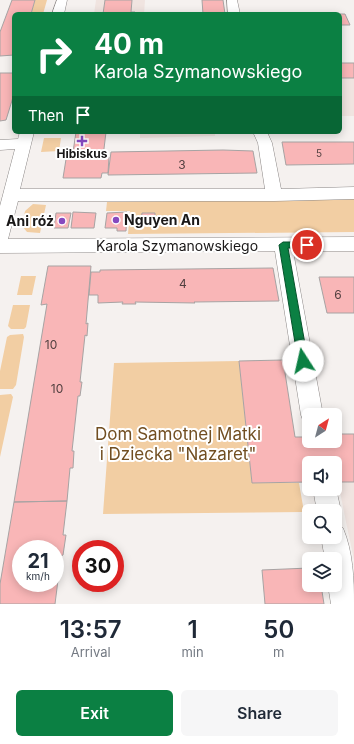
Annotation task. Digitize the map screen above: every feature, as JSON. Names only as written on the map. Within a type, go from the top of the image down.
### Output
[{"type":"street","points":[[59,12],[62,0]]},
{"type":"street","points":[[232,0],[234,12]]},
{"type":"street","points":[[261,134],[265,142],[274,195]]},
{"type":"street","points":[[0,145],[26,138],[0,238]]},
{"type":"street","points":[[12,195],[274,195],[354,193]]},
{"type":"street","name":"Karola Szymanowskiego","points":[[0,246],[354,244]]},
{"type":"street","points":[[283,245],[311,408]]},
{"type":"street","points":[[335,544],[345,604]]},
{"type":"shaded area","points":[[96,0],[145,0],[144,12],[94,12]]},
{"type":"shaded area","points":[[342,78],[354,78],[354,116],[342,116]]},
{"type":"shaded area","points":[[140,134],[215,134],[215,136],[140,138]]},
{"type":"shaded area","points":[[342,482],[354,482],[354,560],[341,496]]},
{"type":"green space","points":[[35,0],[47,0],[44,12],[32,12]]},
{"type":"green space","points":[[44,138],[61,138],[59,151],[41,152]]},
{"type":"green space","points":[[354,199],[354,232],[128,234],[130,211],[106,211],[107,202]]},
{"type":"green space","points":[[33,204],[46,205],[40,233],[27,232],[22,226],[25,211]]},
{"type":"green space","points":[[21,276],[36,276],[32,295],[17,295]]},
{"type":"green space","points":[[13,305],[30,305],[26,327],[24,329],[11,329],[8,326]]},
{"type":"green space","points":[[23,334],[24,337],[16,385],[13,389],[0,389],[0,371],[7,337],[10,335]]},
{"type":"green space","name":"Dom Samotnej Matki i Dziecka \"Nazaret\"","points":[[239,361],[252,483],[299,483],[303,504],[302,512],[103,514],[114,363]]},
{"type":"green space","points":[[11,394],[13,397],[0,457],[0,395]]},
{"type":"building","points":[[12,0],[35,0],[32,12],[12,12],[12,55],[0,56],[0,32]]},
{"type":"building","points":[[105,0],[132,0],[131,12],[103,12]]},
{"type":"building","points":[[202,0],[223,0],[225,12],[203,12]]},
{"type":"building","points":[[342,14],[345,14],[350,25],[342,25]]},
{"type":"building","points":[[342,63],[354,63],[354,78],[342,78]]},
{"type":"building","points":[[0,73],[12,73],[12,100],[6,120],[0,121]]},
{"type":"building","points":[[76,134],[106,134],[103,157],[109,157],[108,173],[102,173],[101,178],[63,178],[67,153],[73,152]]},
{"type":"building","points":[[282,142],[354,142],[354,164],[286,165]]},
{"type":"building","points":[[223,150],[253,151],[257,173],[108,175],[111,152]]},
{"type":"building","points":[[73,212],[96,213],[94,228],[71,228]]},
{"type":"building","name":"Nguyen An","points":[[127,212],[126,231],[117,231],[117,228],[105,228],[107,213]]},
{"type":"building","name":"Ani róż","points":[[56,213],[71,213],[68,228],[54,228]]},
{"type":"building","points":[[142,213],[155,213],[155,220],[141,220]]},
{"type":"building","points":[[48,266],[91,266],[86,324],[88,323],[87,336],[85,335],[80,382],[82,382],[80,396],[78,396],[72,451],[74,451],[73,468],[70,468],[67,501],[14,502],[47,304],[41,305]]},
{"type":"building","points":[[273,268],[279,301],[194,302],[195,303],[135,302],[136,304],[122,304],[123,302],[98,303],[98,295],[89,295],[91,272],[100,272],[100,270]]},
{"type":"building","points":[[319,277],[354,277],[354,313],[327,313]]},
{"type":"building","points":[[283,360],[295,437],[302,437],[302,448],[342,448],[342,434],[354,434],[354,482],[342,482],[342,456],[302,456],[302,482],[252,483],[239,361]]},
{"type":"building","points":[[67,501],[63,535],[66,535],[64,548],[64,540],[12,540],[12,592],[56,592],[55,604],[0,604],[0,584],[14,502]]},
{"type":"building","points":[[302,568],[302,592],[322,592],[324,604],[265,604],[262,570]]},
{"type":"place","name":"Hibiskus","points":[[82,141]]},
{"type":"place","name":"Nguyen An","points":[[116,220]]},
{"type":"place","name":"Ani róż","points":[[62,221]]},
{"type":"route","points":[[303,361],[283,245],[307,245]]}]
